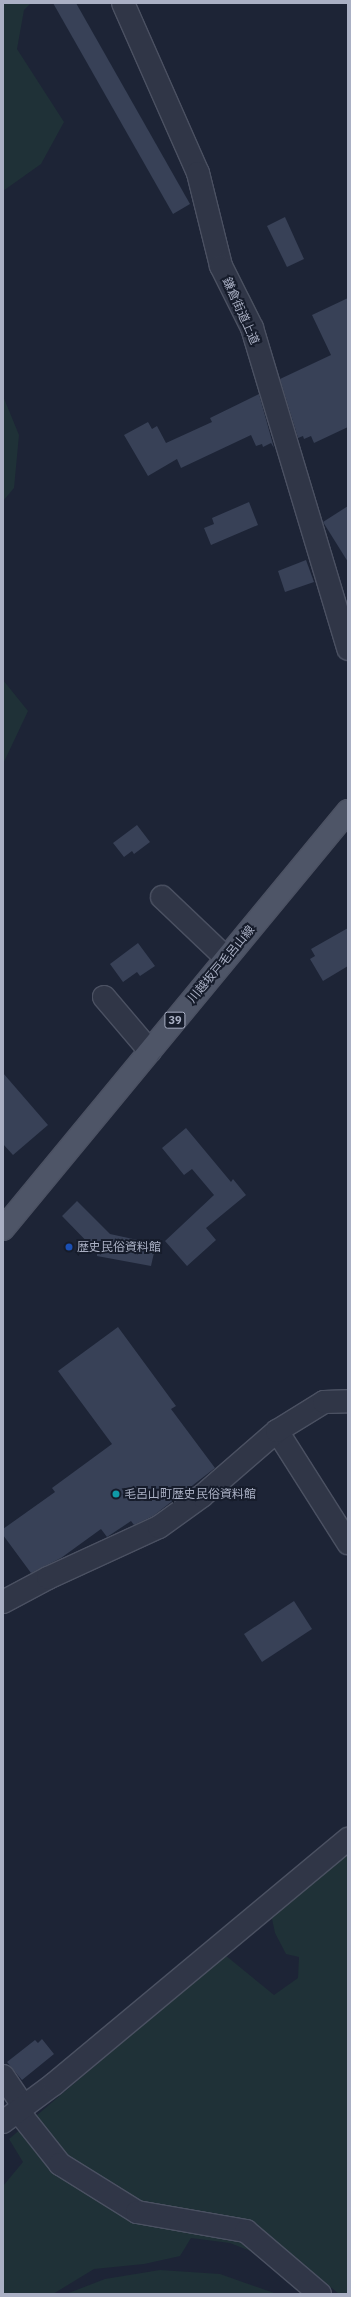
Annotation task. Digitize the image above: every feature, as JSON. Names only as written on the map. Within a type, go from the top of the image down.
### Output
[{"type":"main road","name":"川越坂戸毛呂山線","points":[[3,1229],[348,811]]},
{"type":"street","name":"鎌倉街道上道","points":[[123,3],[198,173],[221,266],[252,328],[348,649]]},
{"type":"street","points":[[162,897],[226,958]]},
{"type":"street","points":[[104,997],[150,1051]]},
{"type":"street","points":[[3,1602],[48,1578],[159,1527],[202,1496],[276,1430],[324,1402],[348,1401]]},
{"type":"street","points":[[276,1430],[348,1544]]},
{"type":"street","points":[[15,2113],[348,1839]]},
{"type":"street","points":[[3,2076],[15,2113],[60,2164],[137,2212],[246,2231],[320,2294]]},
{"type":"shaded area","points":[[3,3],[31,3],[24,10],[17,49],[64,122],[41,164],[3,191]]},
{"type":"shaded area","points":[[3,396],[19,435],[14,488],[3,501]]},
{"type":"shaded area","points":[[3,680],[28,711],[3,764]]},
{"type":"shaded area","points":[[348,1853],[348,2294],[339,2294],[321,2279],[230,2243],[191,2238],[180,2256],[144,2264],[94,2269],[53,2294],[3,2294],[3,2186],[23,2162],[9,2139],[225,1955],[274,1995],[298,1978],[299,1957],[286,1954],[275,1933],[271,1914]]},
{"type":"shaded area","points":[[160,2270],[220,2274],[277,2294],[66,2294],[105,2279]]},
{"type":"building","points":[[53,3],[76,3],[190,204],[173,214]]},
{"type":"building","points":[[285,217],[304,259],[287,267],[267,226]]},
{"type":"building","points":[[348,298],[348,427],[314,443],[311,436],[304,439],[303,436],[298,438],[280,379],[331,355],[312,315]]},
{"type":"building","points":[[259,394],[274,448],[271,443],[263,447],[262,444],[256,446],[251,435],[181,468],[177,459],[148,476],[124,435],[148,422],[152,429],[157,426],[166,443],[212,422],[210,418]]},
{"type":"building","points":[[249,502],[258,525],[211,545],[204,528],[214,524],[212,518]]},
{"type":"building","points":[[348,506],[348,562],[323,522]]},
{"type":"building","points":[[306,560],[314,582],[285,592],[278,571]]},
{"type":"building","points":[[137,825],[150,842],[134,854],[132,851],[124,857],[113,843]]},
{"type":"building","points":[[348,928],[348,966],[323,981],[310,959],[315,956],[311,949]]},
{"type":"building","points":[[138,943],[155,966],[140,976],[137,972],[123,982],[110,964]]},
{"type":"building","points":[[3,1073],[48,1125],[13,1155],[3,1144]]},
{"type":"building","points":[[186,1128],[231,1182],[233,1179],[246,1195],[206,1228],[216,1240],[187,1266],[165,1241],[214,1195],[192,1169],[184,1175],[162,1148]]},
{"type":"building","points":[[77,1201],[110,1234],[156,1244],[151,1266],[97,1256],[97,1252],[62,1216]]},
{"type":"building","points":[[118,1327],[176,1406],[171,1409],[215,1468],[153,1516],[134,1525],[131,1521],[107,1537],[101,1529],[61,1558],[31,1573],[3,1535],[3,1529],[55,1492],[52,1488],[112,1444],[58,1371]]},
{"type":"building","points":[[294,1601],[312,1629],[262,1662],[244,1634]]},
{"type":"building","points":[[42,2039],[54,2054],[22,2080],[7,2062],[35,2040],[38,2043]]},
{"type":"place","name":"歴史民俗資料館","points":[[69,1247]]},
{"type":"place","name":"毛呂山町歴史民俗資料館","points":[[116,1494]]}]
